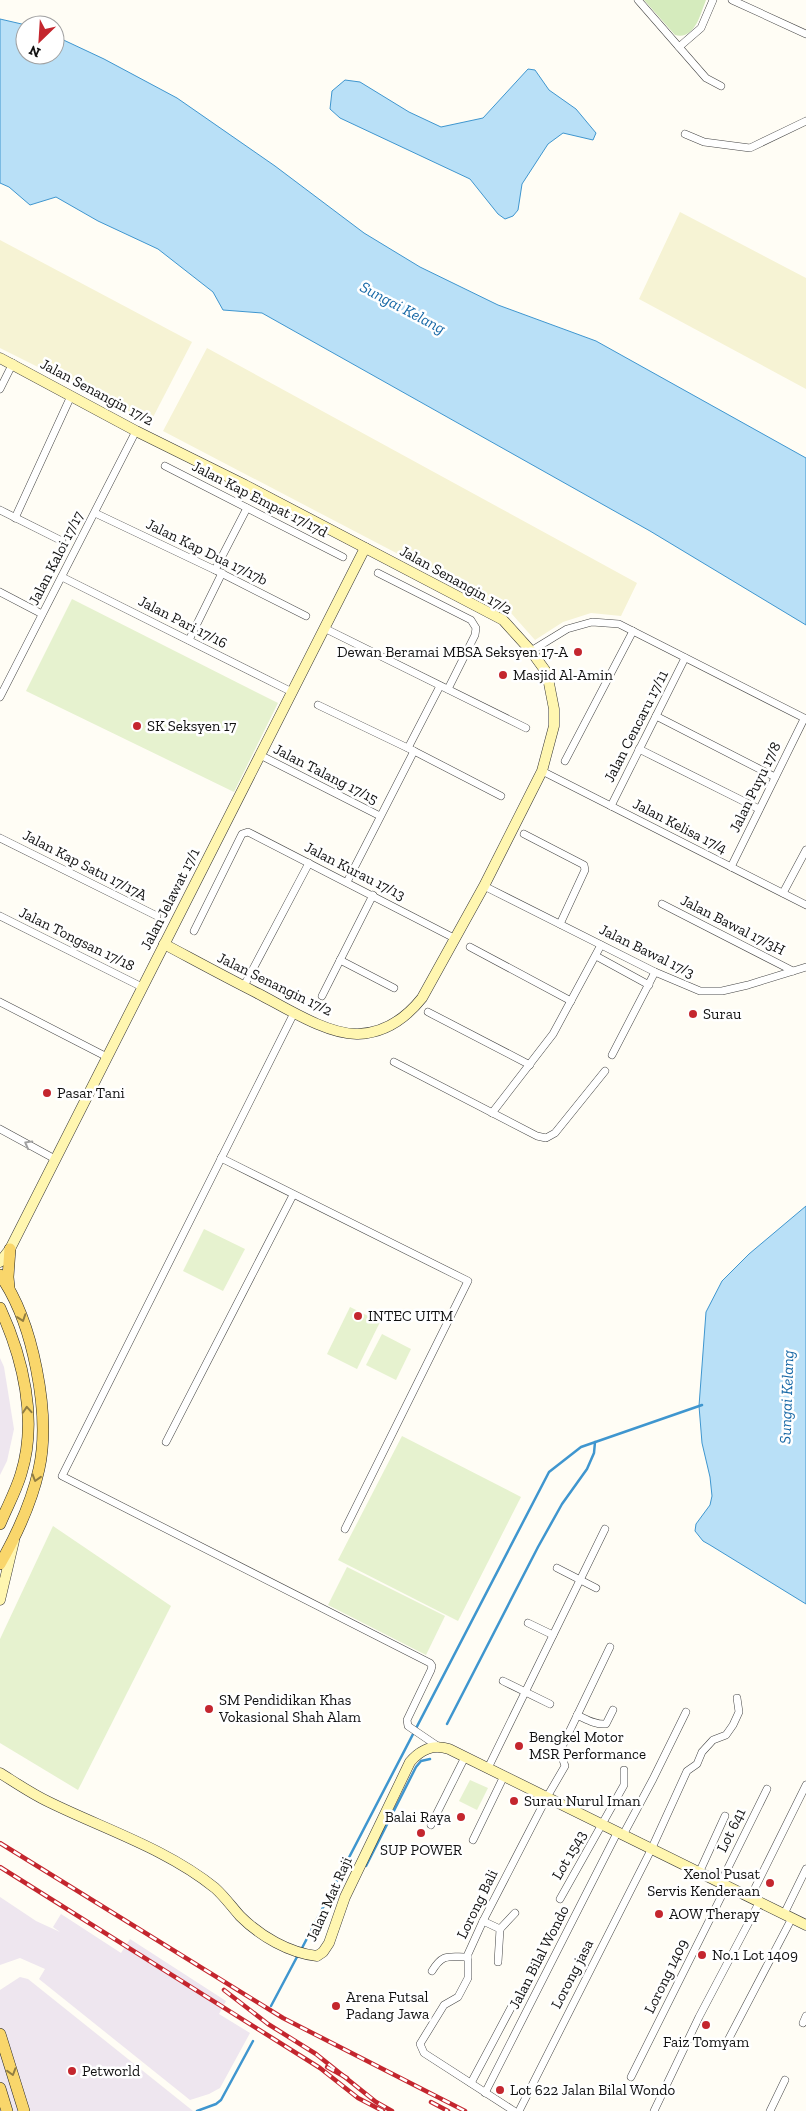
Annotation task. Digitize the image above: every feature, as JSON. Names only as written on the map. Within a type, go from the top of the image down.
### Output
[{"type":"main road","points":[[0,1564],[15,1533],[40,1467],[43,1432],[42,1408],[31,1350],[10,1288],[5,1251]]},
{"type":"main road","points":[[0,1275],[10,1288]]},
{"type":"main road","points":[[0,1308],[22,1368],[28,1416],[28,1439],[21,1473],[0,1524]]},
{"type":"main road","points":[[0,1528],[8,1525],[23,1513]]},
{"type":"main road","points":[[0,2034],[24,2111]]},
{"type":"main road","points":[[0,2088],[7,2111]]},
{"type":"street","points":[[638,0],[706,78],[721,86]]},
{"type":"street","points":[[679,47],[700,28],[713,0]]},
{"type":"street","points":[[732,0],[806,34]]},
{"type":"street","points":[[685,134],[704,142],[750,148],[806,121]]},
{"type":"street","name":"Jalan Senangin 17/2","points":[[0,358],[13,363],[136,431],[245,485],[503,620],[531,651],[547,673],[554,709],[554,726],[542,771],[484,886],[422,998],[410,1013],[395,1024],[375,1031],[356,1034],[318,1025],[164,944]]},
{"type":"street","points":[[0,389],[13,363]]},
{"type":"street","points":[[16,518],[71,396]]},
{"type":"street","name":"Jalan Kaloi 17/17","points":[[0,697],[136,431]]},
{"type":"street","name":"Jalan Kap Empat 17/17d","points":[[165,466],[344,557]]},
{"type":"street","points":[[215,570],[247,508]]},
{"type":"street","points":[[0,510],[62,541]]},
{"type":"street","name":"Jalan Kap Dua 17/17b","points":[[95,513],[222,573],[306,616]]},
{"type":"street","name":"Jalan Jelawat 17/1","points":[[0,1262],[55,1159],[365,548]]},
{"type":"street","points":[[189,640],[222,573]]},
{"type":"street","points":[[378,573],[471,620],[476,628],[476,635],[448,689]]},
{"type":"street","name":"Jalan Pari 17/16","points":[[62,577],[292,692]]},
{"type":"street","points":[[0,592],[42,614]]},
{"type":"street","points":[[531,651],[568,630],[592,622],[619,624],[805,719]]},
{"type":"street","points":[[324,628],[526,728]]},
{"type":"street","points":[[565,761],[633,631]]},
{"type":"street","name":"Jalan Cencaru 17/11","points":[[611,806],[685,658]]},
{"type":"street","points":[[347,882],[380,816],[440,686]]},
{"type":"street","points":[[318,705],[501,796]]},
{"type":"street","points":[[656,716],[775,777]]},
{"type":"street","name":"Jalan Puyu 17/8","points":[[731,867],[805,719]]},
{"type":"street","points":[[639,749],[759,809]]},
{"type":"street","name":"Jalan Talang 17/15","points":[[260,756],[380,816]]},
{"type":"street","name":"Jalan Kelisa 17/4","points":[[542,771],[806,905]]},
{"type":"street","name":"Jalan Kurau 17/13","points":[[194,931],[242,834],[248,832],[454,938]]},
{"type":"street","points":[[524,834],[584,866],[585,870],[560,924]]},
{"type":"street","name":"Jalan Kap Satu 17/17A","points":[[0,838],[157,916]]},
{"type":"street","points":[[783,893],[804,860],[806,850]]},
{"type":"street","points":[[244,986],[309,863]]},
{"type":"street","name":"Jalan Bawal 17/3","points":[[484,886],[655,972],[700,991],[722,991],[806,967]]},
{"type":"street","points":[[322,996],[373,895]]},
{"type":"street","name":"Jalan Bawal 17/3H","points":[[662,904],[793,971]]},
{"type":"street","name":"Jalan Tongsan 17/18","points":[[0,916],[142,987]]},
{"type":"street","points":[[492,1113],[554,1034],[601,945]]},
{"type":"street","points":[[470,948],[572,1001]]},
{"type":"street","points":[[596,956],[649,985]]},
{"type":"street","points":[[340,960],[394,988]]},
{"type":"street","points":[[612,1055],[655,972]]},
{"type":"street","points":[[0,1002],[107,1057]]},
{"type":"street","points":[[428,1012],[530,1065]]},
{"type":"street","points":[[294,1013],[62,1476],[430,1663],[432,1666],[431,1670],[407,1720],[408,1726],[439,1747],[488,1768],[806,1925]]},
{"type":"street","points":[[394,1062],[537,1136],[546,1138],[555,1133],[605,1071]]},
{"type":"street","points":[[0,1129],[55,1159]]},
{"type":"street","points":[[220,1158],[468,1281],[345,1530]]},
{"type":"street","points":[[166,1442],[293,1195]]},
{"type":"street","points":[[488,1768],[605,1529]]},
{"type":"street","points":[[0,1600],[12,1556],[15,1533]]},
{"type":"street","points":[[557,1568],[596,1588]]},
{"type":"street","points":[[528,1624],[553,1635]]},
{"type":"street","name":"Lorong Bali","points":[[471,2083],[424,2053],[420,2044],[444,2005],[458,1997],[470,1974],[468,1957],[483,1922],[547,1797],[565,1766],[560,1751],[610,1647]]},
{"type":"street","points":[[503,1681],[550,1704]]},
{"type":"street","name":"Lorong jasa","points":[[519,2111],[651,1850],[687,1771],[697,1764],[702,1752],[712,1740],[726,1736],[739,1712],[737,1698]]},
{"type":"street","points":[[577,1715],[603,1725],[606,1724],[613,1710]]},
{"type":"street","points":[[620,1834],[654,1779],[686,1712]]},
{"type":"street","name":"Jalan Mat Raji","points":[[0,1773],[47,1801],[156,1852],[179,1865],[215,1888],[255,1931],[292,1949],[307,1955],[317,1956],[323,1952],[329,1943],[345,1897],[410,1762],[422,1750],[439,1747]]},
{"type":"street","points":[[431,1825],[465,1757]]},
{"type":"street","name":"Lot 1543","points":[[560,1899],[624,1786],[624,1770]]},
{"type":"street","points":[[473,1840],[504,1776]]},
{"type":"street","points":[[654,2111],[700,2017],[806,1785]]},
{"type":"street","name":"Lot 641","points":[[723,1885],[767,1789]]},
{"type":"street","points":[[699,1873],[725,1816]]},
{"type":"street","name":"Jalan Bilal Wondo","points":[[485,2093],[620,1834]]},
{"type":"street","points":[[725,2046],[788,1916],[806,1869]]},
{"type":"street","name":"Lorong 1409","points":[[631,2077],[723,1885]]},
{"type":"street","points":[[498,1962],[500,1929],[515,1913]]},
{"type":"street","points":[[483,1922],[500,1929]]},
{"type":"street","points":[[432,1971],[440,1959],[446,1957],[468,1957]]},
{"type":"street","points":[[513,2004],[471,2083],[514,2111]]},
{"type":"street","points":[[770,2111],[784,2080]]},
{"type":"shaded area","points":[[680,212],[806,278],[806,389],[639,299]]},
{"type":"shaded area","points":[[0,240],[192,342],[150,423],[0,348]]},
{"type":"shaded area","points":[[207,348],[637,583],[621,616],[591,613],[563,622],[535,640],[511,613],[163,431]]},
{"type":"shaded area","points":[[0,1358],[4,1367],[14,1429],[7,1461],[0,1475]]},
{"type":"shaded area","points":[[0,1897],[36,1921],[60,1932],[53,1927],[61,1914],[121,1953],[130,1939],[226,2001],[219,2014],[250,2033],[220,2088],[190,2100],[39,1979],[45,1969],[20,1958],[0,1965]]},
{"type":"shaded area","points":[[20,1977],[28,1979],[193,2111],[0,2111],[0,1990]]},
{"type":"green space","points":[[644,0],[706,0],[696,25],[687,34],[682,36],[675,35]]},
{"type":"green space","points":[[72,599],[278,703],[234,792],[26,691]]},
{"type":"green space","points":[[204,1229],[245,1249],[223,1291],[183,1271]]},
{"type":"green space","points":[[350,1307],[380,1322],[357,1369],[327,1354]]},
{"type":"green space","points":[[382,1334],[411,1349],[396,1380],[366,1365]]},
{"type":"green space","points":[[402,1436],[521,1497],[458,1621],[338,1560]]},
{"type":"green space","points":[[53,1526],[171,1606],[78,1790],[0,1743],[0,1639]]},
{"type":"green space","points":[[347,1567],[445,1616],[426,1655],[328,1605]]},
{"type":"green space","points":[[470,1780],[488,1788],[477,1810],[459,1801]]},
{"type":"water","name":"Sungai Kelang","points":[[0,19],[15,22],[15,65],[65,65],[65,41],[104,59],[177,98],[275,166],[364,233],[420,267],[498,305],[596,341],[806,458],[806,625],[650,531],[262,313],[223,310],[213,292],[158,249],[98,221],[56,197],[30,205],[9,187],[0,183]]},
{"type":"water","points":[[528,69],[535,70],[549,90],[576,109],[596,133],[593,140],[563,133],[548,144],[522,184],[518,210],[513,216],[505,219],[498,214],[470,179],[340,118],[330,109],[332,91],[345,80],[360,82],[409,112],[441,127],[483,118]]},
{"type":"water","name":"Sungai Kelang","points":[[806,1206],[806,1604],[703,1541],[695,1531],[696,1524],[710,1505],[712,1496],[710,1477],[702,1443],[699,1406],[706,1312],[722,1281],[749,1254]]},
{"type":"waterway","points":[[301,1950],[549,1472],[581,1447],[702,1405]]},
{"type":"waterway","points":[[447,1724],[538,1547],[562,1504],[587,1469],[594,1453],[595,1442]]},
{"type":"waterway","points":[[366,1866],[416,1767],[421,1761],[430,1759]]},
{"type":"waterway","points":[[271,2006],[298,1955]]},
{"type":"waterway","points":[[197,2111],[216,2104],[221,2100],[253,2041]]},
{"type":"railway","points":[[0,1843],[283,2018],[465,2111]]},
{"type":"railway","points":[[0,1867],[320,2068],[358,2098],[383,2111]]},
{"type":"railway","points":[[224,1990],[268,2024],[316,2054],[376,2102],[392,2111]]},
{"type":"railway","points":[[327,2067],[347,2078]]},
{"type":"railway","points":[[431,2102],[448,2111]]},
{"type":"place","name":"Dewan Beramai MBSA Seksyen 17-A","points":[[578,652]]},
{"type":"place","name":"Masjid Al-Amin","points":[[503,675]]},
{"type":"place","name":"SK Seksyen 17","points":[[137,726]]},
{"type":"place","name":"Surau","points":[[693,1014]]},
{"type":"place","name":"Pasar Tani","points":[[47,1093]]},
{"type":"place","name":"INTEC UITM","points":[[358,1316]]},
{"type":"place","name":"SM Pendidikan Khas Vokasional Shah Alam","points":[[209,1709]]},
{"type":"place","name":"Bengkel Motor MSR Performance","points":[[519,1746]]},
{"type":"place","name":"Surau Nurul Iman","points":[[514,1801]]},
{"type":"place","name":"Balai Raya","points":[[461,1817]]},
{"type":"place","name":"SUP POWER","points":[[421,1833]]},
{"type":"place","name":"Xenol Pusat Servis Kenderaan","points":[[770,1883]]},
{"type":"place","name":"AOW Therapy","points":[[659,1914]]},
{"type":"place","name":"No.1 Lot 1409","points":[[702,1955]]},
{"type":"place","name":"Arena Futsal Padang Jawa","points":[[336,2006]]},
{"type":"place","name":"Faiz Tomyam","points":[[706,2025]]},
{"type":"place","name":"Petworld","points":[[72,2071]]},
{"type":"place","name":"Lot 622 Jalan Bilal Wondo","points":[[500,2090]]}]
